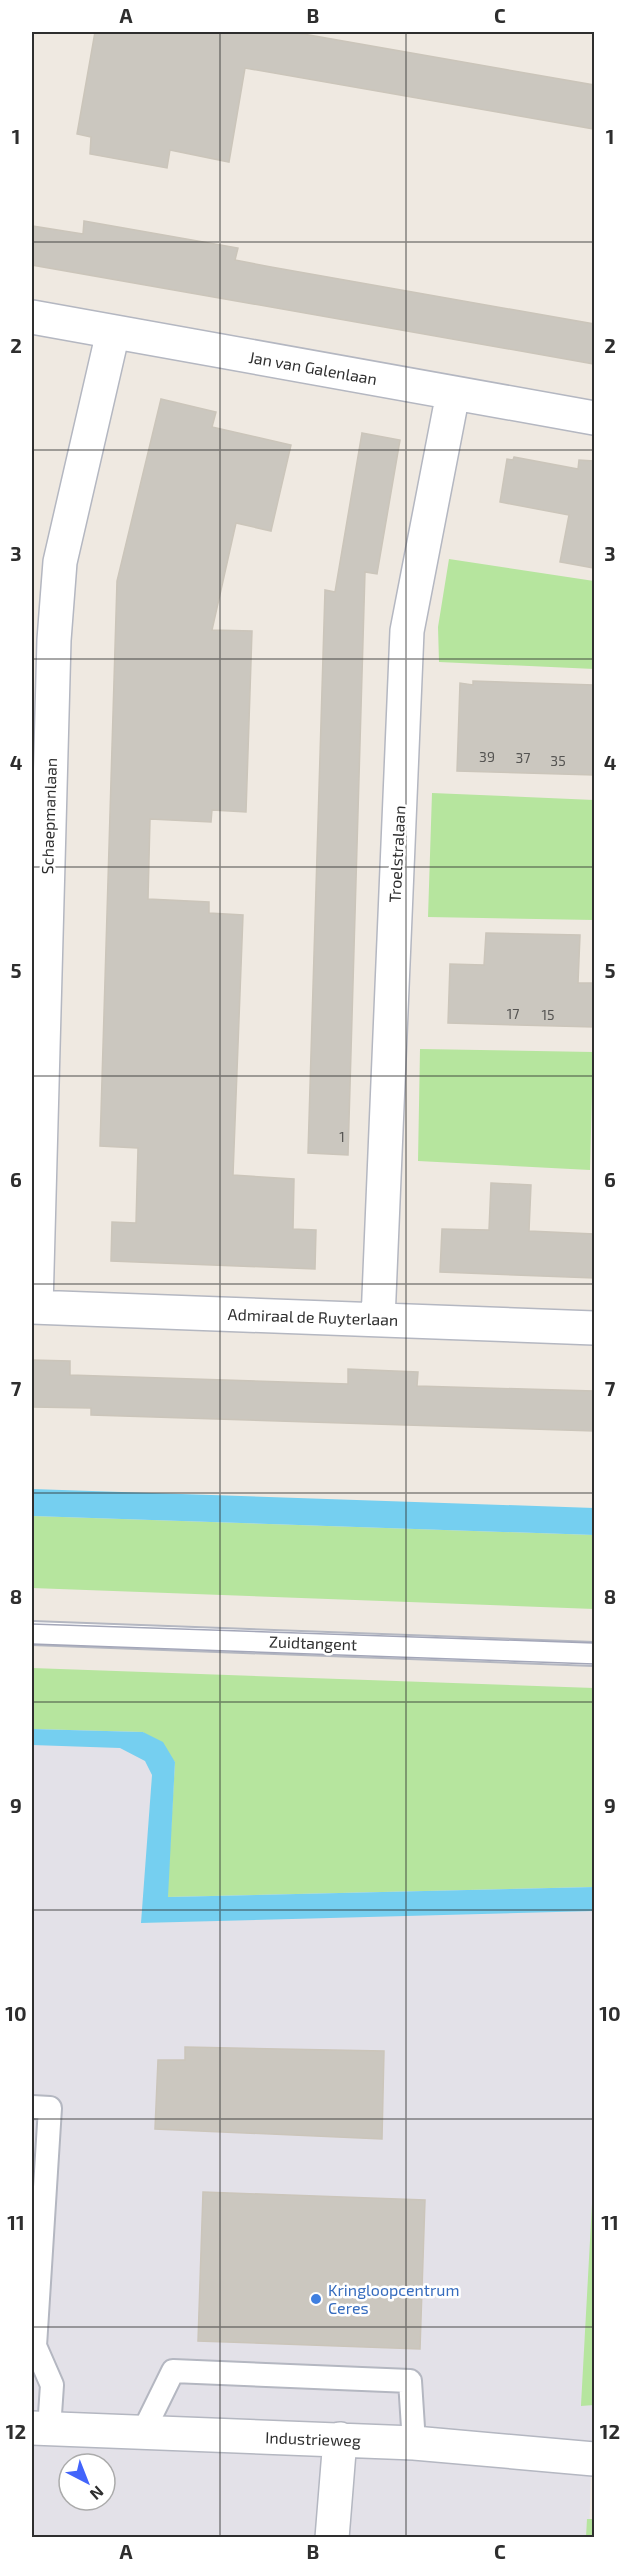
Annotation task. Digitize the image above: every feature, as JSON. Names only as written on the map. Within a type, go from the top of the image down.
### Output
[{"type":"street","name":"Jan van Galenlaan","points":[[32,317],[594,418]]},
{"type":"street","name":"Schaepmanlaan","points":[[34,1307],[54,640],[60,562],[113,332]]},
{"type":"street","name":"Troelstralaan","points":[[378,1320],[407,631],[453,393]]},
{"type":"street","name":"Admiraal de Ruyterlaan","points":[[34,1307],[594,1328]]},
{"type":"street","name":"Industrieweg","points":[[40,2428],[414,2443],[594,2459]]},
{"type":"street","points":[[332,2538],[340,2439]]},
{"type":"lane","name":"Zuidtangent","points":[[32,1633],[594,1654]]},
{"type":"lane","points":[[32,2107],[50,2108],[33,2346],[52,2385],[40,2428]]},
{"type":"lane","points":[[142,2432],[173,2371],[410,2381],[414,2443]]},
{"type":"shaded area","points":[[32,1744],[120,1747],[146,1761],[152,1775],[142,1923],[594,1909],[594,2370],[589,2537],[32,2538]]},
{"type":"green space","points":[[449,559],[594,581],[594,669],[439,662],[438,627]]},
{"type":"green space","points":[[432,793],[594,800],[594,920],[428,917]]},
{"type":"green space","points":[[420,1049],[593,1052],[590,1170],[418,1161]]},
{"type":"green space","points":[[32,1516],[594,1535],[594,1609],[32,1588]]},
{"type":"green space","points":[[32,1668],[594,1688],[594,1887],[167,1897],[175,1762],[143,1732],[32,1729]]},
{"type":"green space","points":[[594,2167],[594,2405],[581,2406],[581,2405]]},
{"type":"green space","points":[[587,2519],[594,2519],[594,2537],[586,2537]]},
{"type":"water","points":[[32,1489],[594,1508],[594,1535],[32,1516]]},
{"type":"water","points":[[32,1729],[143,1732],[163,1742],[175,1762],[168,1897],[594,1887],[594,1911],[141,1923],[152,1775],[145,1761],[120,1748],[32,1745]]},
{"type":"building","points":[[95,32],[292,32],[594,85],[594,129],[245,68],[229,162],[170,150],[167,168],[90,154],[91,137],[77,134]]},
{"type":"building","points":[[84,221],[238,248],[235,260],[594,324],[594,364],[32,265],[32,226],[83,234]]},
{"type":"building","points":[[161,399],[216,412],[212,427],[291,445],[271,531],[236,523],[212,630],[252,631],[246,812],[212,810],[211,822],[150,819],[148,899],[209,902],[209,913],[243,915],[233,1175],[294,1179],[293,1229],[316,1230],[315,1269],[111,1261],[112,1222],[136,1223],[138,1148],[100,1146],[117,581]]},
{"type":"building","points":[[362,433],[400,440],[377,574],[365,572],[348,1155],[308,1153],[325,590],[335,592]]},
{"type":"building","points":[[514,457],[578,469],[579,460],[594,461],[594,568],[560,562],[569,515],[500,502],[507,459],[513,460]]},
{"type":"building","points":[[473,681],[594,685],[594,775],[457,771],[460,683],[473,685]]},
{"type":"building","points":[[486,933],[580,935],[578,983],[594,983],[594,1027],[448,1023],[450,964],[484,965]]},
{"type":"building","points":[[491,1183],[531,1185],[529,1231],[594,1234],[594,1278],[440,1272],[442,1229],[489,1230]]},
{"type":"building","points":[[32,1360],[70,1361],[70,1375],[348,1384],[348,1369],[418,1372],[417,1386],[594,1391],[594,1431],[91,1415],[91,1408],[32,1407]]},
{"type":"building","points":[[185,2047],[384,2051],[382,2139],[155,2129],[158,2060],[185,2060]]},
{"type":"building","points":[[203,2192],[425,2200],[420,2349],[198,2341]]},
{"type":"tram line","points":[[32,1624],[594,1643]]},
{"type":"tram line","points":[[32,1644],[594,1664]]},
{"type":"place","name":"Kringloopcentrum Ceres","points":[[316,2299]]}]
